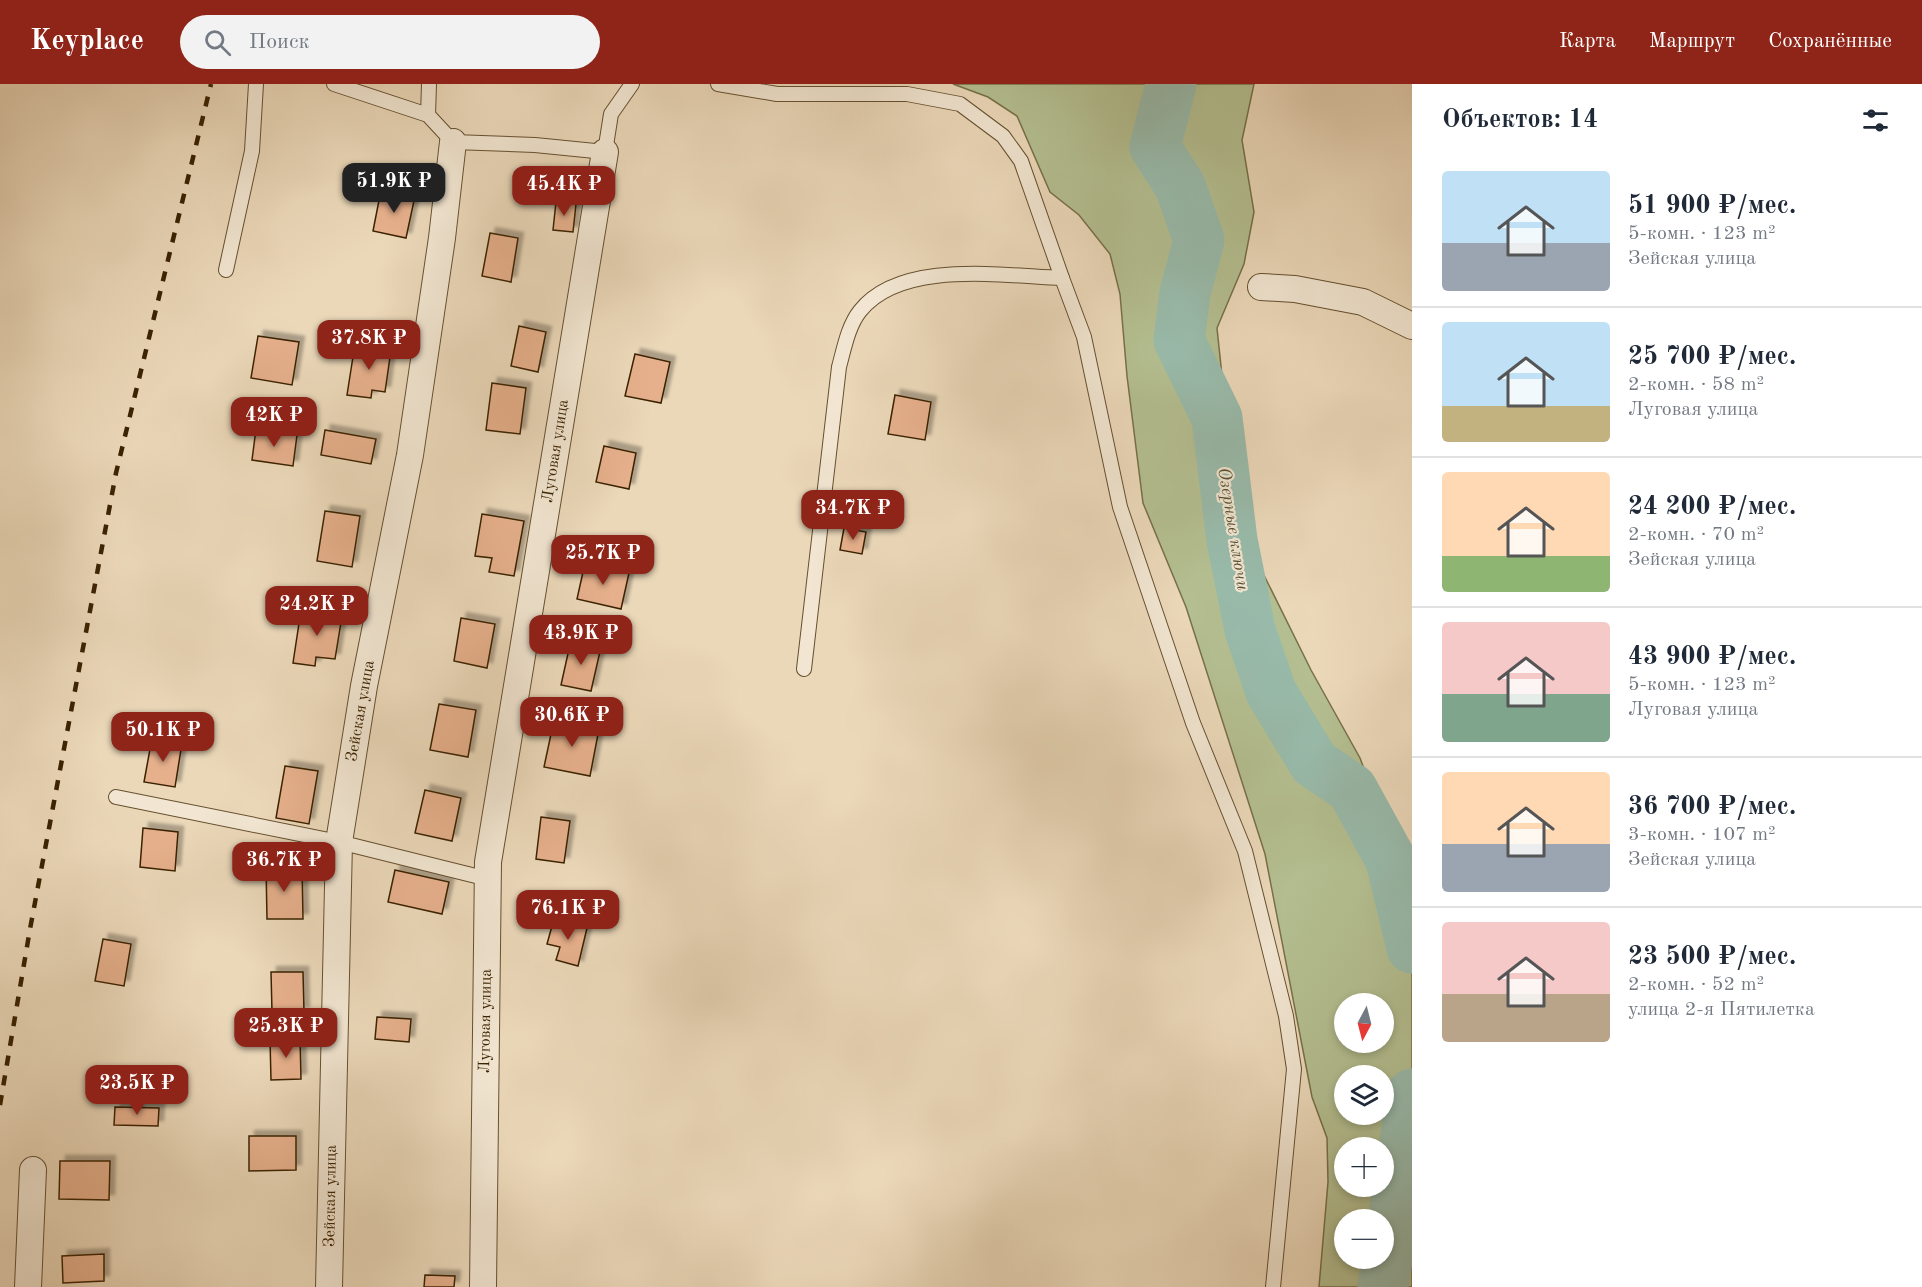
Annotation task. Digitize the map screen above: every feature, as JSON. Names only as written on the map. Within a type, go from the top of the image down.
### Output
[{"type":"street","name":"Зейская улица","points":[[329,1287],[339,842],[364,686],[410,455],[442,238],[453,142]]},
{"type":"street","name":"Луговая улица","points":[[483,1287],[488,862],[605,152]]},
{"type":"street","points":[[1261,287],[1295,289],[1363,302],[1412,326]]},
{"type":"street","points":[[28,1287],[33,1170]]},
{"type":"lane","points":[[226,270],[252,151],[256,84]]},
{"type":"lane","points":[[334,84],[428,115],[453,142],[535,145],[605,152],[611,114],[632,84]]},
{"type":"lane","points":[[428,115],[429,84]]},
{"type":"lane","points":[[718,84],[777,94],[907,94],[960,104],[1003,136],[1021,161],[1084,337],[1120,507],[1193,723],[1245,851],[1286,1016],[1294,1068],[1273,1287]]},
{"type":"lane","points":[[804,669],[839,367],[847,338],[860,311],[887,290],[912,280],[954,273],[1062,278]]},
{"type":"lane","points":[[116,797],[339,842],[488,879]]},
{"type":"green space","points":[[953,84],[1254,84],[1242,140],[1254,212],[1244,264],[1217,328],[1225,404],[1252,551],[1311,670],[1360,758],[1412,898],[1412,1287],[1319,1287],[1328,1182],[1327,1138],[1312,1097],[1265,854],[1186,607],[1143,503],[1127,376],[1120,294],[1110,254],[1079,215],[1050,192],[1017,116],[988,97]]},
{"type":"building","points":[[381,190],[415,196],[406,238],[373,231]]},
{"type":"building","points":[[556,202],[576,204],[573,232],[553,230]]},
{"type":"building","points":[[490,233],[518,238],[511,282],[482,276]]},
{"type":"building","points":[[519,326],[546,332],[538,372],[511,366]]},
{"type":"building","points":[[258,336],[299,342],[292,385],[251,378]]},
{"type":"building","points":[[355,344],[391,350],[385,392],[372,390],[371,398],[347,395]]},
{"type":"building","points":[[635,354],[670,362],[661,403],[625,396]]},
{"type":"building","points":[[492,383],[526,388],[520,434],[486,430]]},
{"type":"building","points":[[895,395],[931,402],[925,440],[888,434]]},
{"type":"building","points":[[256,429],[297,435],[293,466],[252,460]]},
{"type":"building","points":[[325,430],[376,439],[371,464],[321,455]]},
{"type":"building","points":[[604,446],[636,453],[629,489],[596,482]]},
{"type":"building","points":[[325,511],[360,516],[352,567],[317,561]]},
{"type":"building","points":[[482,514],[524,521],[514,576],[489,572],[492,558],[475,556]]},
{"type":"building","points":[[844,528],[866,532],[862,554],[840,550]]},
{"type":"building","points":[[585,563],[629,573],[621,609],[577,599]]},
{"type":"building","points":[[301,610],[342,616],[335,659],[316,657],[315,666],[293,663]]},
{"type":"building","points":[[461,618],[495,624],[487,668],[454,661]]},
{"type":"building","points":[[571,640],[601,647],[591,691],[561,685]]},
{"type":"building","points":[[439,704],[476,710],[468,757],[430,750]]},
{"type":"building","points":[[554,720],[599,729],[590,776],[544,767]]},
{"type":"building","points":[[152,738],[182,743],[175,787],[144,782]]},
{"type":"building","points":[[285,766],[318,771],[309,824],[276,818]]},
{"type":"building","points":[[425,790],[461,798],[452,841],[415,833]]},
{"type":"building","points":[[541,817],[570,821],[564,863],[536,859]]},
{"type":"building","points":[[143,828],[178,832],[175,871],[140,867]]},
{"type":"building","points":[[266,866],[302,866],[303,919],[267,919]]},
{"type":"building","points":[[395,870],[449,882],[442,914],[388,902]]},
{"type":"building","points":[[554,919],[587,928],[578,966],[556,960],[560,947],[547,944]]},
{"type":"building","points":[[103,939],[131,944],[124,986],[95,981]]},
{"type":"building","points":[[271,972],[303,972],[304,1012],[272,1012]]},
{"type":"building","points":[[377,1017],[411,1019],[409,1042],[375,1039]]},
{"type":"building","points":[[300,1038],[301,1079],[271,1080],[270,1039]]},
{"type":"building","points":[[115,1107],[159,1108],[158,1126],[114,1125]]},
{"type":"building","points":[[249,1136],[296,1136],[296,1170],[249,1171]]},
{"type":"building","points":[[60,1161],[110,1161],[109,1200],[59,1199]]},
{"type":"building","points":[[104,1254],[104,1281],[63,1283],[62,1256]]},
{"type":"building","points":[[425,1275],[455,1276],[454,1287],[424,1287]]},
{"type":"waterway","name":"Озерные ключи","points":[[1171,84],[1155,147],[1180,186],[1199,240],[1185,293],[1179,340],[1217,418],[1232,540],[1250,630],[1271,692],[1314,763],[1352,789],[1391,860],[1412,948]]},
{"type":"waterway","name":"Озерные ключи","points":[[1383,1287],[1412,1094]]},
{"type":"railway","points":[[0,1105],[30,929],[116,473],[211,84]]}]
